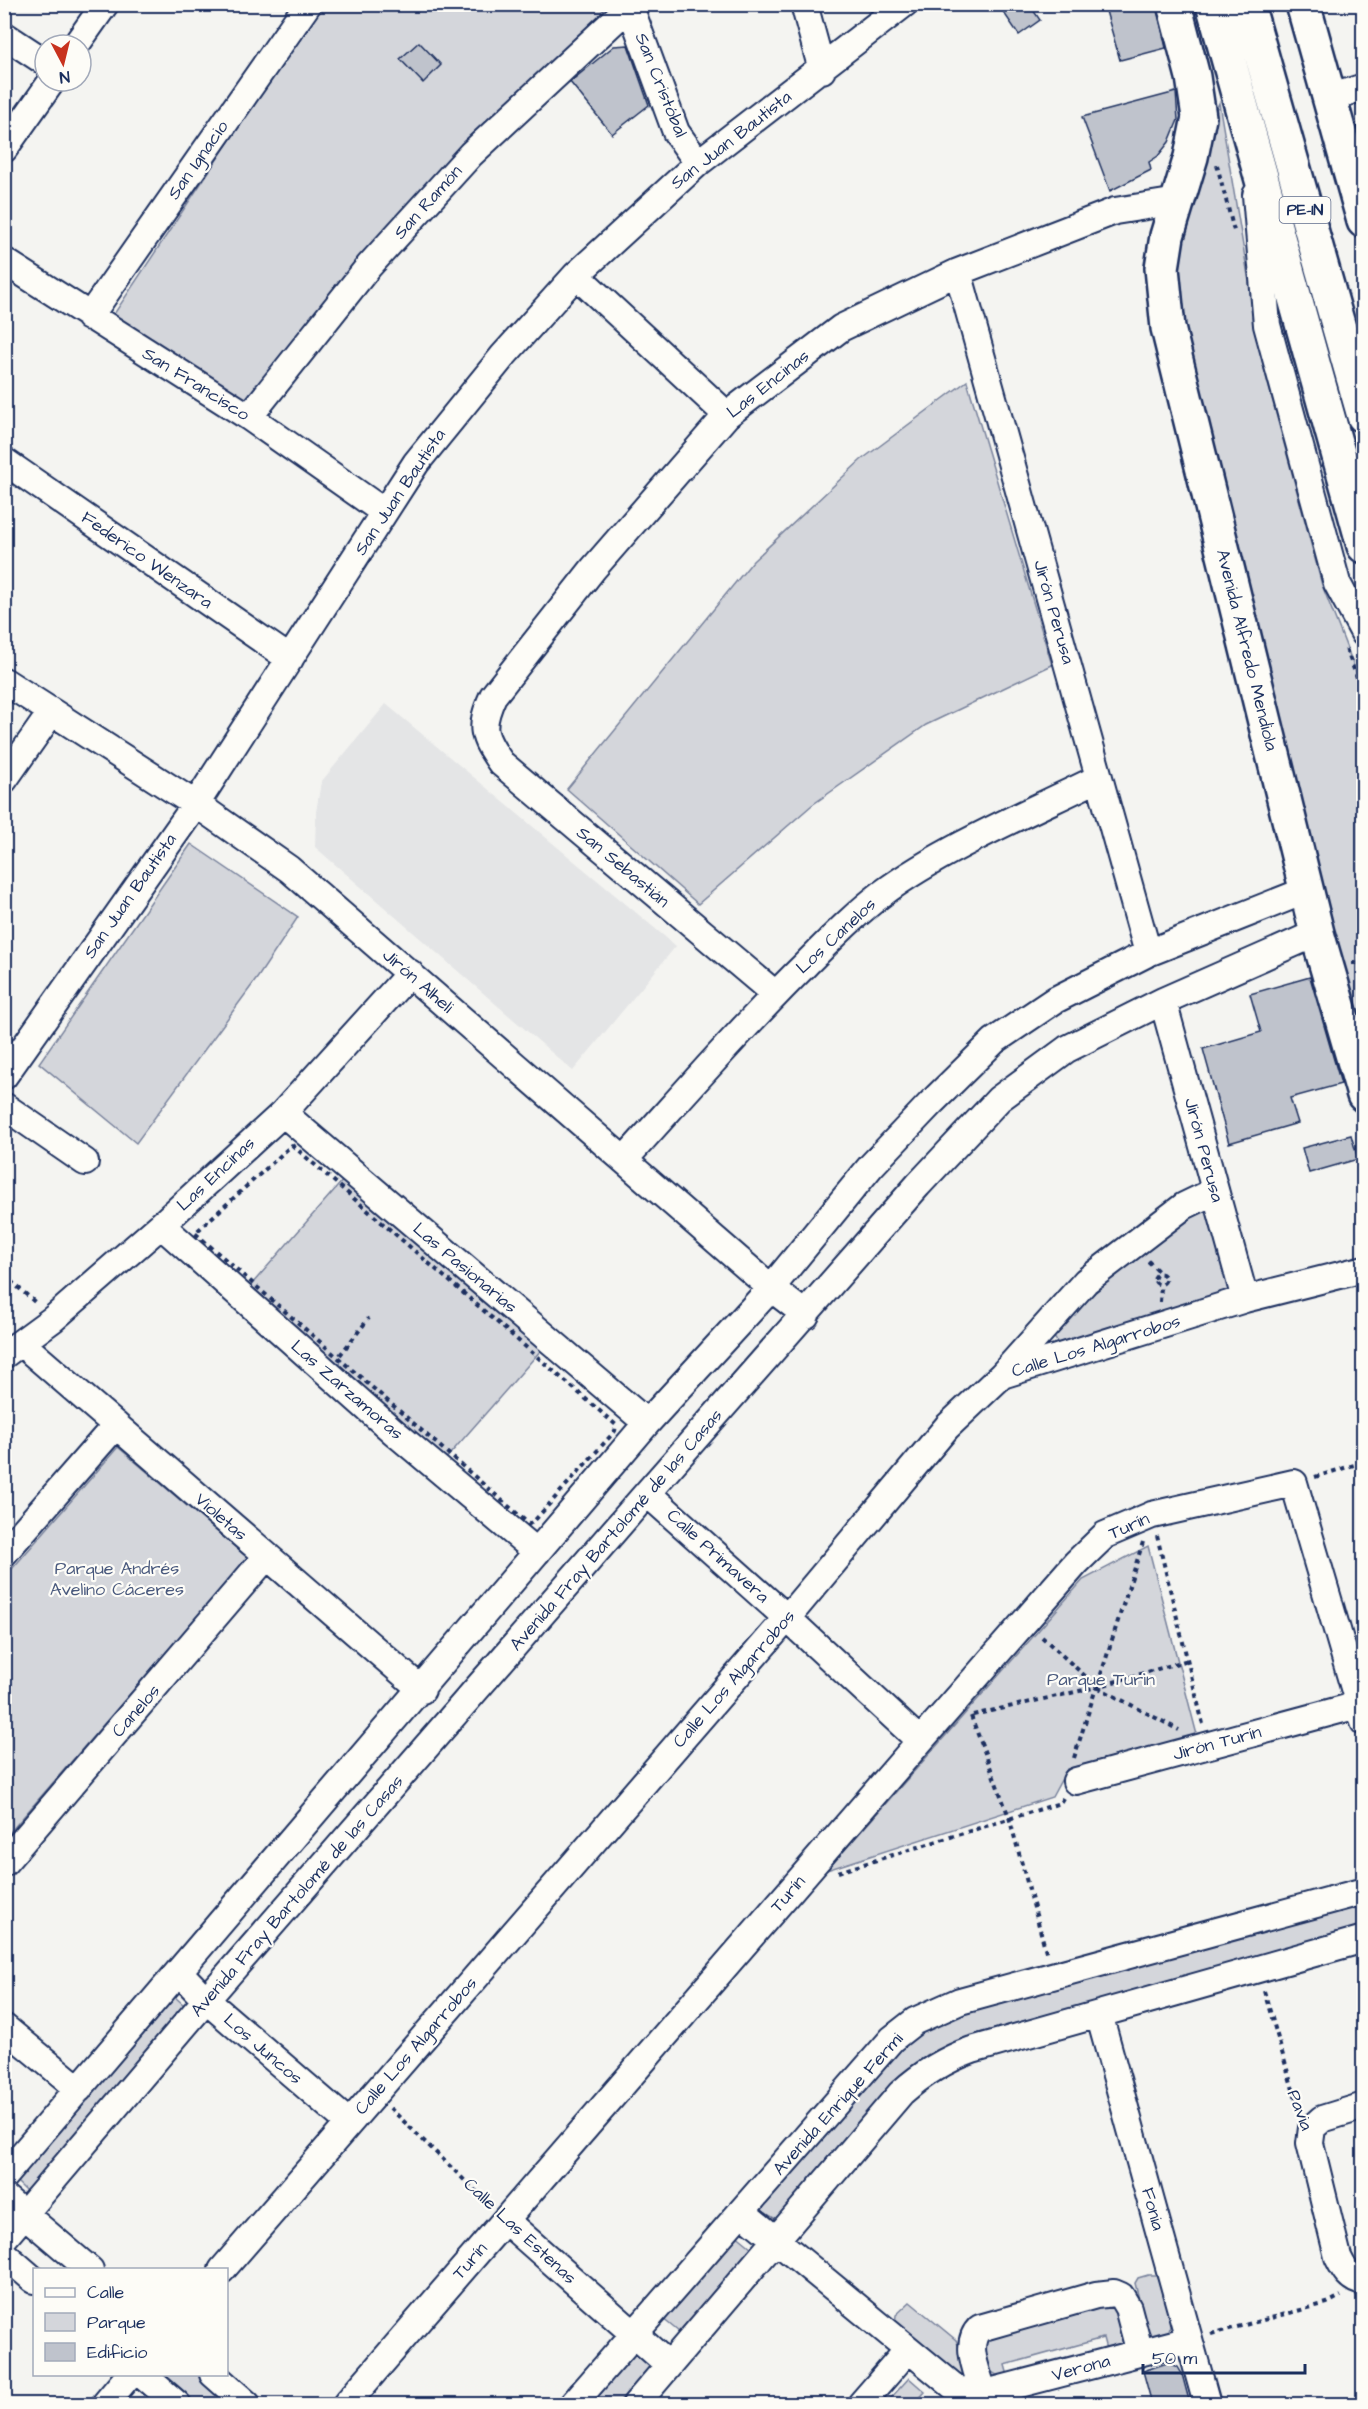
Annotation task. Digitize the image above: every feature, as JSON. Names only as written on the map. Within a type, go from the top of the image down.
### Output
[{"type":"main road","name":"Avenida Alfredo Mendiola","points":[[1174,4],[1193,76],[1199,117],[1191,157],[1167,236],[1162,268],[1168,328],[1317,933],[1364,1095]]},
{"type":"main road","name":"PE-1N","points":[[1213,4],[1364,546]]},
{"type":"main road","name":"PE-1N","points":[[1247,4],[1364,416]]},
{"type":"main road","points":[[1303,4],[1364,221]]},
{"type":"street","points":[[84,33],[105,4]]},
{"type":"street","name":"San Ignacio","points":[[89,317],[308,4]]},
{"type":"street","points":[[804,4],[822,70]]},
{"type":"street","name":"San Juan Bautista","points":[[9,1060],[196,804],[416,463],[543,309],[576,275],[698,163],[822,70],[904,4]]},
{"type":"street","name":"San Cristóbal","points":[[629,5],[676,132],[698,163]]},
{"type":"street","name":"San Ramón","points":[[249,417],[369,266],[471,154],[629,5]]},
{"type":"street","points":[[4,35],[33,54]]},
{"type":"street","points":[[1329,98],[1364,87]]},
{"type":"street","points":[[4,149],[44,93]]},
{"type":"street","points":[[1251,141],[1267,325],[1337,583],[1364,633]]},
{"type":"street","name":"Las Encinas","points":[[483,731],[483,718],[493,696],[510,671],[592,569],[727,415],[841,328],[958,272],[1115,211],[1178,201]]},
{"type":"street","name":"San Francisco","points":[[4,261],[249,417],[384,512]]},
{"type":"street","name":"Jirón Perusa","points":[[958,272],[1148,952]]},
{"type":"street","points":[[576,275],[727,415]]},
{"type":"street","name":"Federico Wenzara","points":[[4,461],[290,659]]},
{"type":"street","name":"Jirón Alheli","points":[[4,681],[196,804],[289,869],[771,1288],[806,1315]]},
{"type":"street","points":[[4,780],[51,713]]},
{"type":"street","name":"San Sebastián","points":[[483,731],[489,746],[501,763],[775,994]]},
{"type":"street","name":"Los Canelos","points":[[624,1160],[775,994],[849,921],[883,893],[918,870],[1099,778]]},
{"type":"street","points":[[4,2176],[422,1690],[647,1423],[771,1288],[871,1166],[930,1103],[994,1041],[1055,1000],[1148,952],[1307,890]]},
{"type":"street","name":"Avenida Fray Bartolomé de las Casas","points":[[4,2238],[206,2000],[647,1493],[918,1185],[999,1099],[1067,1049],[1163,1001],[1317,933]]},
{"type":"street","name":"Las Encinas","points":[[13,1349],[53,1319],[283,1113],[410,974]]},
{"type":"street","name":"Jirón Perusa","points":[[1163,1001],[1245,1299]]},
{"type":"street","points":[[4,1106],[85,1162]]},
{"type":"street","name":"Las Pasionarias","points":[[283,1113],[647,1423]]},
{"type":"street","points":[[1002,1375],[1086,1281],[1184,1206],[1215,1191]]},
{"type":"street","name":"Las Zarzamoras","points":[[160,1225],[394,1432],[537,1552]]},
{"type":"street","name":"Calle Los Algarrobos","points":[[224,2268],[787,1618],[947,1427],[1002,1375],[1245,1299],[1364,1269]]},
{"type":"street","name":"Violetas","points":[[13,1349],[116,1425],[422,1690]]},
{"type":"street","points":[[4,1553],[116,1425]]},
{"type":"street","points":[[1294,1483],[1361,1714]]},
{"type":"street","name":"Turín","points":[[346,2404],[1076,1563],[1105,1535],[1152,1515],[1294,1483]]},
{"type":"street","name":"Calle Primavera","points":[[647,1493],[787,1618],[927,1733]]},
{"type":"street","name":"Canelos","points":[[4,1863],[266,1557]]},
{"type":"street","name":"Jirón Turín","points":[[1071,1778],[1209,1745],[1361,1714]]},
{"type":"street","name":"Avenida Enrique Fermi","points":[[573,2404],[892,2039],[915,2021],[960,2001],[1364,1891]]},
{"type":"street","points":[[636,2404],[901,2093],[922,2074],[946,2059],[972,2050],[1364,1939]]},
{"type":"street","name":"Los Juncos","points":[[179,1972],[206,2000],[349,2123]]},
{"type":"street","name":"Fonia","points":[[1099,2014],[1207,2404]]},
{"type":"street","points":[[4,2028],[79,2089]]},
{"type":"street","points":[[1312,2128],[1322,2119],[1364,2106]]},
{"type":"street","name":"Pavia","points":[[1312,2128],[1310,2143],[1338,2257],[1345,2272],[1360,2281]]},
{"type":"street","points":[[4,2197],[88,2268]]},
{"type":"street","name":"Verona","points":[[742,2212],[951,2387],[965,2392],[983,2392],[1189,2340]]},
{"type":"street","name":"Calle Las Estenas","points":[[506,2221],[669,2365]]},
{"type":"street","points":[[4,2253],[33,2279]]},
{"type":"street","points":[[983,2392],[971,2346],[971,2340],[981,2328],[1096,2295],[1114,2293],[1125,2301],[1140,2353]]},
{"type":"street","points":[[861,2404],[908,2351]]},
{"type":"street","points":[[105,2404],[128,2376]]},
{"type":"street","points":[[144,2376],[177,2404]]},
{"type":"street","points":[[215,2376],[247,2404]]},
{"type":"path","points":[[195,1233],[292,1145]]},
{"type":"path","points":[[4,1275],[53,1319]]},
{"type":"path","points":[[338,1357],[369,1318]]},
{"type":"path","points":[[1294,1483],[1364,1462]]},
{"type":"path","points":[[1152,1515],[1209,1745]]},
{"type":"path","points":[[1060,1803],[1071,1778],[1096,1687],[1152,1515]]},
{"type":"path","points":[[1026,1622],[1096,1687],[1209,1745]]},
{"type":"path","points":[[927,1733],[971,1716],[1096,1687],[1188,1660]]},
{"type":"path","points":[[971,1716],[1009,1817],[1053,1976]]},
{"type":"path","points":[[1060,1803],[1071,1778]]},
{"type":"path","points":[[795,1886],[1009,1817],[1060,1803]]},
{"type":"path","name":"Pavia","points":[[1258,1968],[1297,2107],[1312,2128]]},
{"type":"path","name":"Calle Las Estenas","points":[[375,2093],[506,2221]]},
{"type":"path","points":[[1189,2340],[1327,2303],[1338,2299],[1360,2281]]},
{"type":"shaded area","points":[[386,704],[676,946],[573,1071],[315,847],[316,812],[321,782]]},
{"type":"green space","points":[[320,5],[604,5],[600,18],[245,405],[116,320],[114,314]]},
{"type":"green space","points":[[1219,103],[1263,365],[1322,585],[1363,689],[1363,1047],[1192,418],[1175,266],[1210,123]]},
{"type":"green space","points":[[967,381],[1052,665],[926,725],[812,805],[698,904],[567,789],[753,561],[861,460]]},
{"type":"green space","points":[[191,844],[298,917],[258,977],[136,1143],[39,1063]]},
{"type":"green space","points":[[344,1179],[542,1349],[443,1462],[245,1292]]},
{"type":"green space","points":[[1191,1210],[1206,1210],[1214,1216],[1231,1291],[1061,1348],[1050,1331]]},
{"type":"green space","name":"Parque Andrés Avelino Cáceres","points":[[118,1447],[248,1558],[5,1838],[5,1577]]},
{"type":"green space","name":"Parque Turin","points":[[1148,1546],[1197,1735],[1067,1769],[1052,1797],[827,1870],[1083,1580]]},
{"type":"green space","points":[[1363,1900],[1363,1931],[979,2033],[927,2055],[890,2092],[779,2221],[757,2208],[911,2036],[952,2012]]},
{"type":"green space","points":[[175,1997],[184,2005],[27,2192],[16,2181]]},
{"type":"green space","points":[[735,2234],[752,2248],[679,2332],[662,2318]]},
{"type":"green space","points":[[1156,2275],[1165,2296],[1170,2320],[1168,2333],[1152,2336],[1146,2328],[1135,2283],[1138,2278]]},
{"type":"green space","points":[[910,2302],[956,2340],[972,2378],[967,2383],[895,2325],[896,2315]]},
{"type":"green space","points":[[1107,2302],[1117,2306],[1124,2338],[1119,2348],[1107,2353],[1103,2338],[1005,2365],[1009,2379],[996,2375],[989,2368],[982,2346],[988,2335]]},
{"type":"green space","points":[[637,2348],[654,2362],[617,2404],[589,2404]]},
{"type":"green space","points":[[164,2376],[200,2376],[232,2404],[198,2404]]},
{"type":"green space","points":[[909,2378],[925,2392],[914,2404],[895,2404],[889,2400]]},
{"type":"building","points":[[998,4],[1029,4],[1040,20],[1019,35]]},
{"type":"building","points":[[1104,4],[1156,4],[1166,48],[1120,60]]},
{"type":"building","points":[[419,42],[441,65],[423,83],[400,59]]},
{"type":"building","points":[[628,45],[649,105],[612,134],[570,82],[614,46]]},
{"type":"building","points":[[1176,92],[1178,120],[1169,142],[1158,156],[1149,162],[1151,170],[1110,191],[1082,117]]},
{"type":"building","points":[[1310,977],[1341,1084],[1290,1098],[1298,1123],[1229,1143],[1203,1049],[1261,1032],[1250,994]]},
{"type":"building","points":[[1351,1135],[1358,1159],[1309,1173],[1302,1148]]},
{"type":"building","points":[[1167,2363],[1178,2367],[1182,2374],[1190,2404],[1152,2404],[1143,2371]]}]
